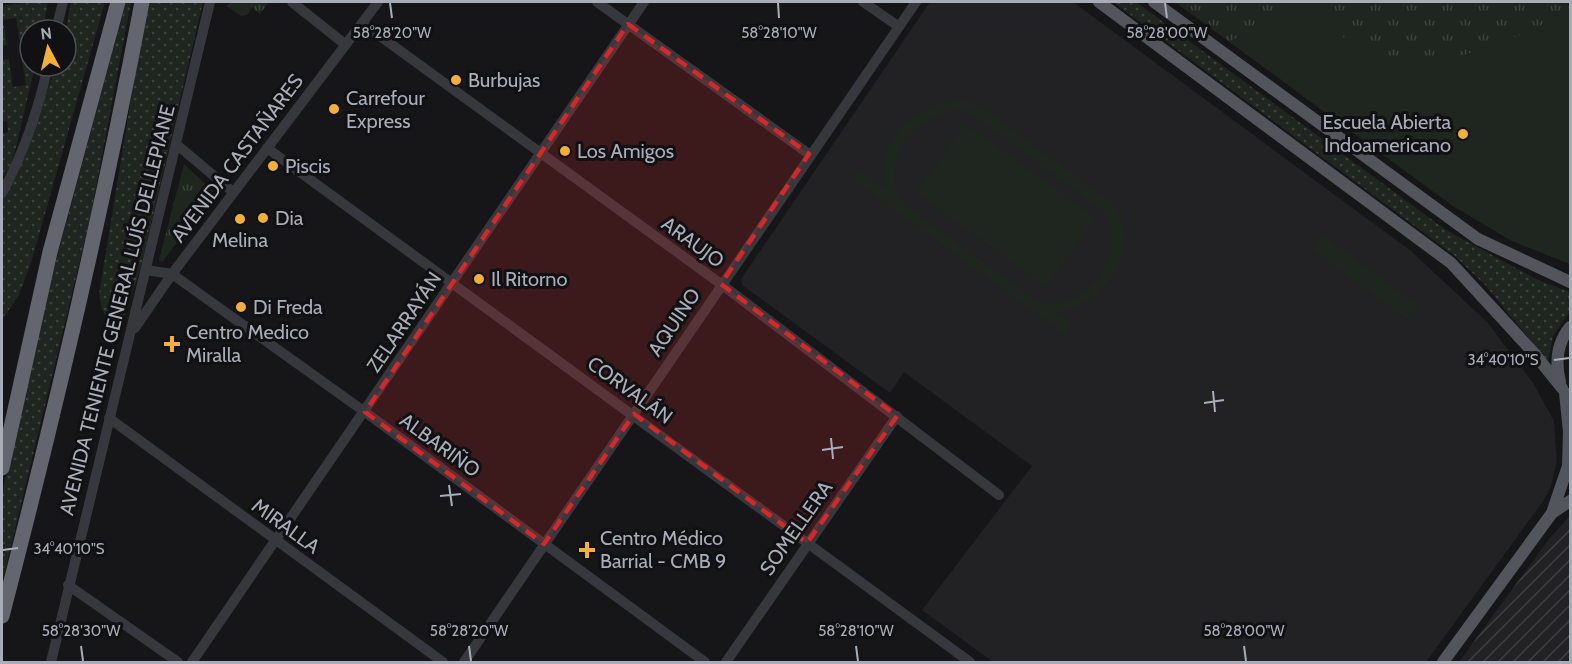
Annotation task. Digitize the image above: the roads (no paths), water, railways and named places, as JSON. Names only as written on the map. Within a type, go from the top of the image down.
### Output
[{"type":"highway","points":[[2,468],[50,252],[118,2]]},
{"type":"highway","points":[[2,616],[85,280],[110,168],[142,2]]},
{"type":"main road","points":[[1100,2],[1437,251],[1466,276],[1566,393]]},
{"type":"main road","points":[[1154,2],[1478,239],[1570,282]]},
{"type":"main road","points":[[1443,663],[1552,513],[1568,465],[1569,432],[1566,393],[1557,370],[1558,352],[1570,327]]},
{"type":"main road","points":[[1552,513],[1570,501]]},
{"type":"street","points":[[59,18],[63,2]]},
{"type":"street","name":"AVENIDA TENIENTE GENERAL LUÍS DELLEPIANE","points":[[51,663],[210,2]]},
{"type":"street","points":[[292,2],[346,45]]},
{"type":"street","name":"AVENIDA CASTAÑARES","points":[[128,338],[233,192],[378,2]]},
{"type":"street","points":[[597,2],[809,154]]},
{"type":"street","name":"ZELARRAYÁN","points":[[192,663],[644,2]]},
{"type":"street","points":[[863,2],[897,26]]},
{"type":"street","name":"AQUINO","points":[[464,663],[809,154],[916,2]]},
{"type":"street","name":"ARAUJO","points":[[362,23],[721,284],[999,495]]},
{"type":"street","points":[[2,193],[21,155],[45,78]]},
{"type":"street","points":[[176,144],[233,192]]},
{"type":"street","name":"CORVALÁN","points":[[267,148],[634,414],[970,663]]},
{"type":"street","name":"ALBARIÑO","points":[[147,270],[172,274],[365,412],[705,663]]},
{"type":"street","name":"SOMELLERA","points":[[726,663],[897,416]]},
{"type":"street","name":"MIRALLA","points":[[109,418],[443,663]]},
{"type":"street","points":[[68,585],[177,663]]},
{"type":"place","name":"Burbujas","points":[[456,80]]},
{"type":"place","name":"Carrefour Express","points":[[334,109]]},
{"type":"place","name":"Escuela Abierta Indoamericano","points":[[1463,134]]},
{"type":"place","name":"Los Amigos","points":[[565,151]]},
{"type":"place","name":"Piscis","points":[[273,166]]},
{"type":"place","name":"Dia","points":[[263,218]]},
{"type":"place","name":"Melina","points":[[240,219]]},
{"type":"place","name":"Il Ritorno","points":[[479,279]]},
{"type":"place","name":"Di Freda","points":[[241,307]]},
{"type":"place","name":"Centro Medico Miralla","points":[[172,344]]},
{"type":"place","name":"Centro Médico Barrial - CMB 9","points":[[587,550]]}]
